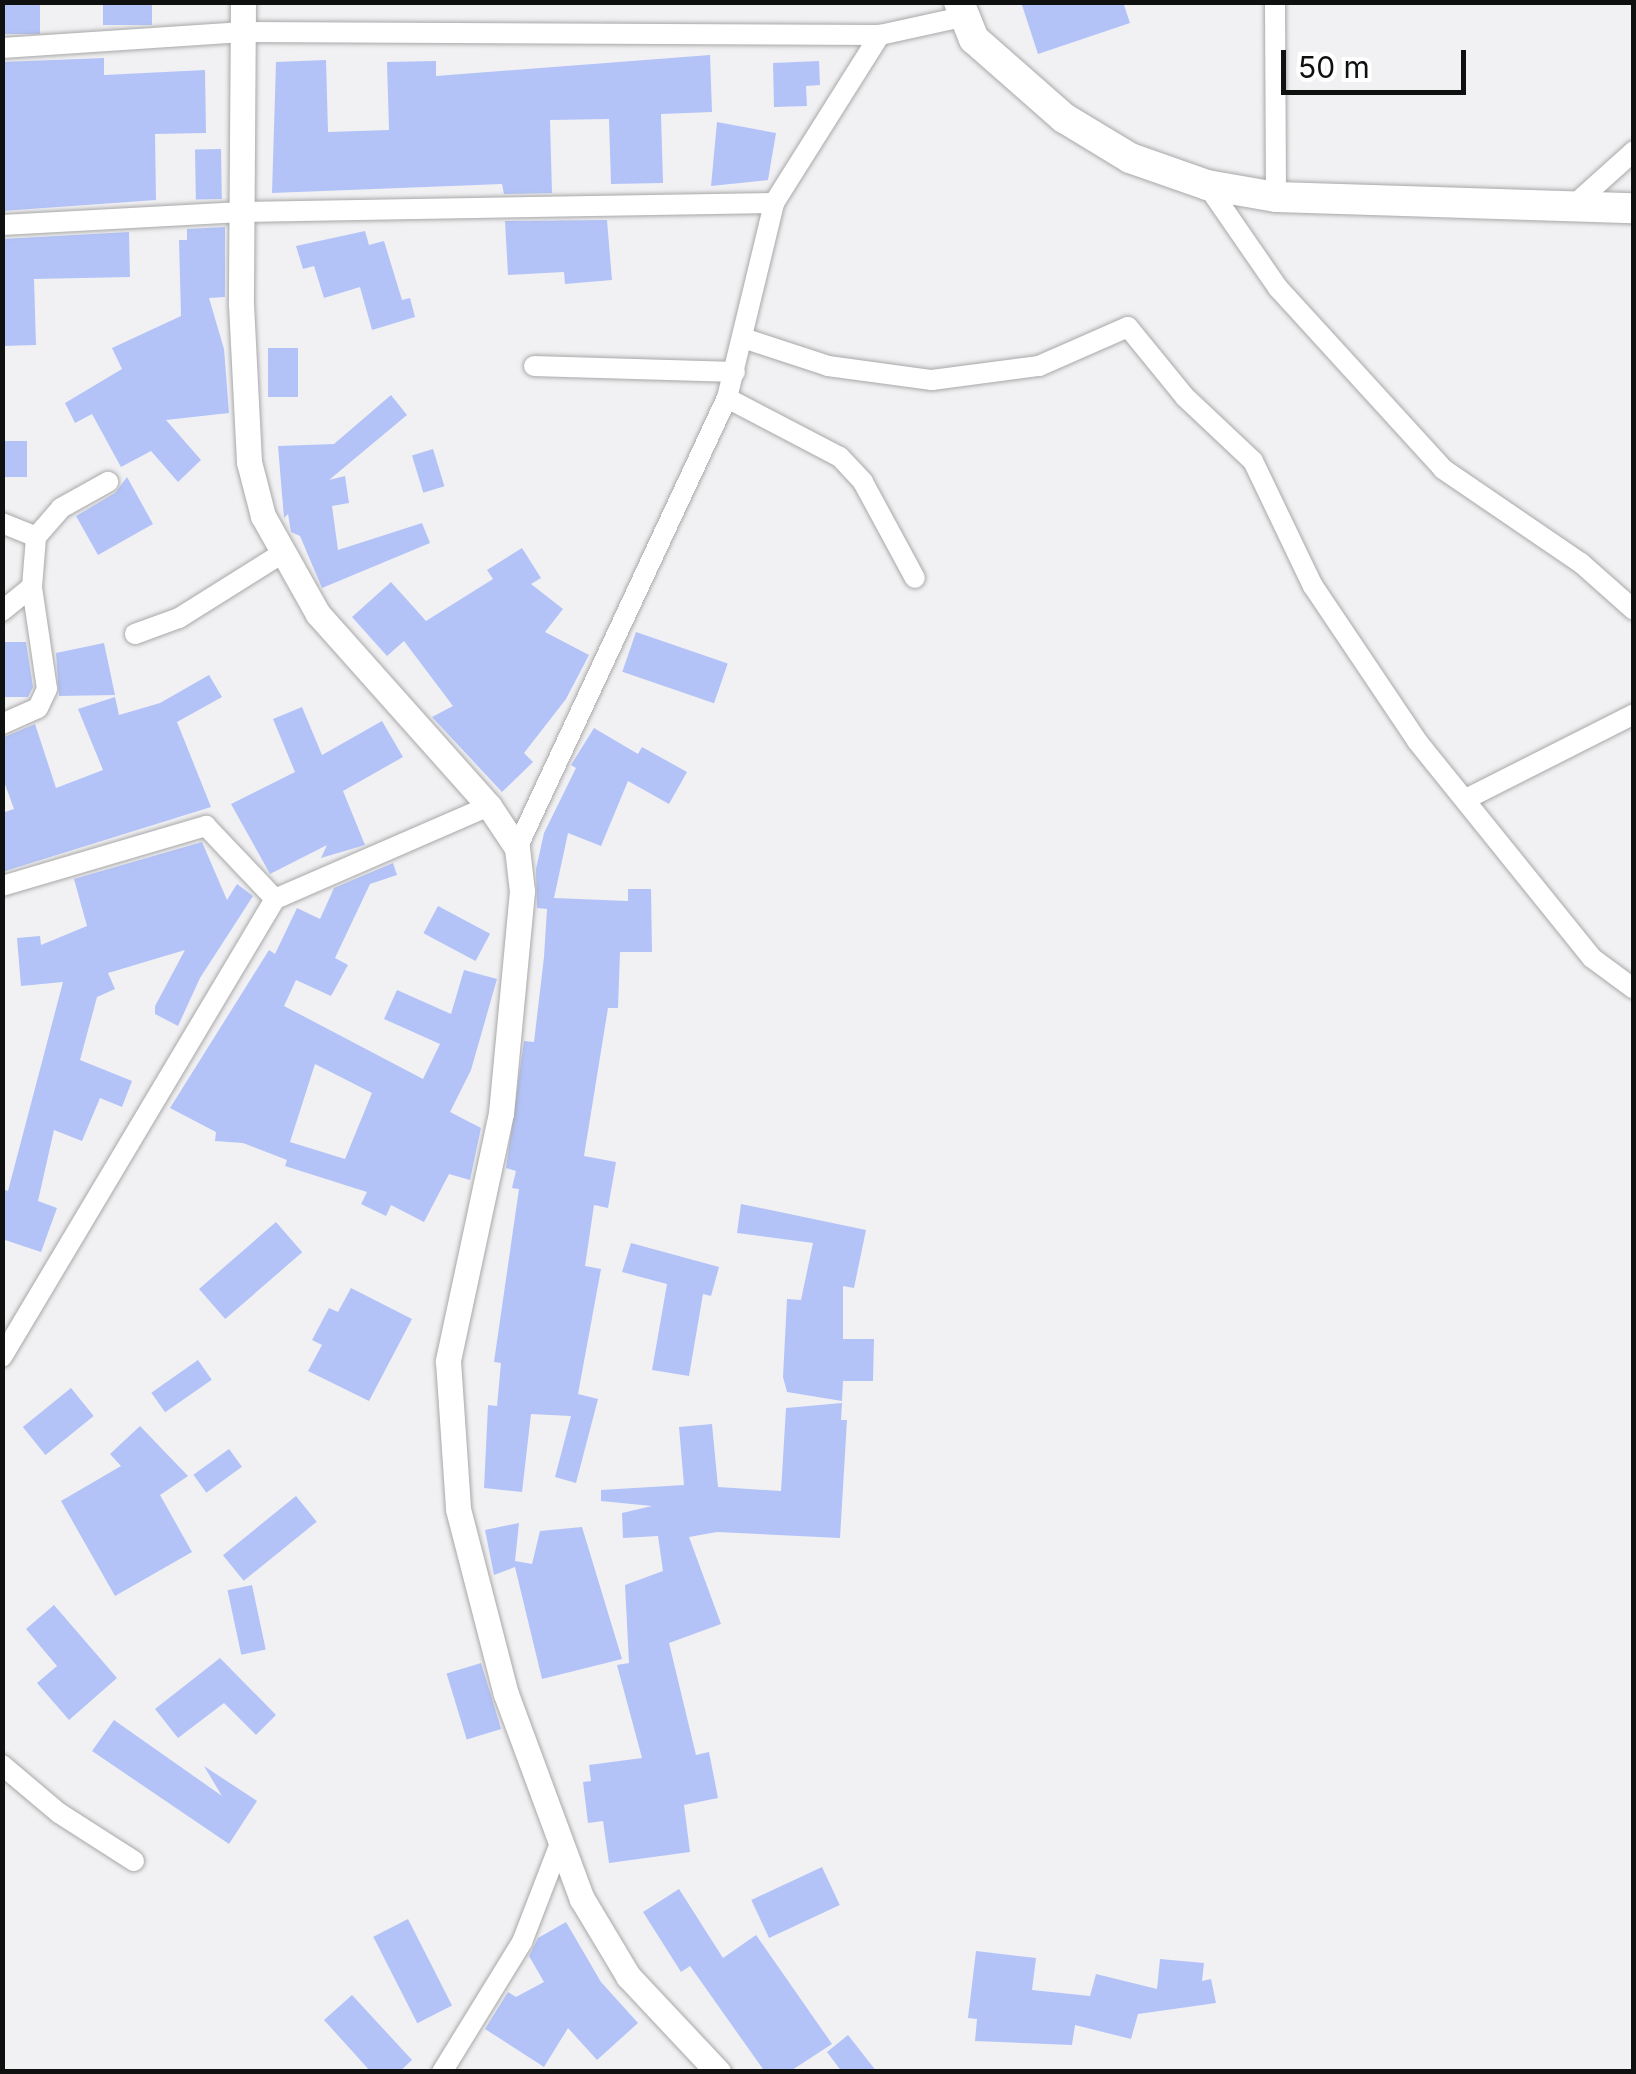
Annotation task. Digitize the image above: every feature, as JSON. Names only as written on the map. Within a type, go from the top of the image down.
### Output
[{"type":"main road","points":[[961,10],[1001,68],[1064,118],[1130,158],[1206,185],[1276,197],[1634,208]]},
{"type":"street","points":[[243,2],[242,212],[250,462],[281,554],[318,614],[489,806],[517,848],[522,890],[501,1113],[448,1361],[449,1430],[458,1510],[506,1694],[559,1846],[593,1920],[628,1976],[718,2072]]},
{"type":"street","points":[[1274,2],[1276,197]]},
{"type":"street","points":[[2,48],[243,32],[880,34],[961,10]]},
{"type":"street","points":[[517,848],[727,398],[746,339],[774,203],[880,34]]},
{"type":"street","points":[[1574,205],[1634,151]]},
{"type":"street","points":[[1206,185],[1278,288],[1443,469],[1581,562],[1634,610]]},
{"type":"street","points":[[2,225],[242,212],[774,203]]},
{"type":"street","points":[[746,339],[828,366],[932,380],[1038,366],[1128,327],[1185,397],[1254,460],[1344,636],[1417,741],[1468,798],[1592,958],[1634,989]]},
{"type":"street","points":[[534,366],[735,372]]},
{"type":"street","points":[[727,398],[840,457],[863,482],[915,578]]},
{"type":"street","points":[[2,724],[38,708],[47,689],[32,588],[36,537],[62,508],[108,482]]},
{"type":"street","points":[[2,524],[36,537]]},
{"type":"street","points":[[135,634],[180,618],[281,554]]},
{"type":"street","points":[[2,611],[32,588]]},
{"type":"street","points":[[1468,798],[1634,714]]},
{"type":"street","points":[[2,1357],[275,899],[489,806]]},
{"type":"street","points":[[2,886],[206,826],[275,899]]},
{"type":"street","points":[[2,1764],[59,1813],[134,1860]]},
{"type":"street","points":[[442,2072],[522,1942],[559,1846]]},
{"type":"building","points":[[2,2],[40,2],[40,34],[2,34]]},
{"type":"building","points":[[103,2],[152,2],[152,25],[103,25]]},
{"type":"building","points":[[1021,2],[1123,2],[1130,23],[1038,54]]},
{"type":"building","points":[[710,55],[712,112],[661,114],[663,183],[611,184],[609,119],[550,120],[552,193],[504,194],[502,184],[272,193],[276,62],[326,60],[328,132],[389,130],[387,62],[436,61],[436,76]]},
{"type":"building","points":[[104,58],[104,75],[205,70],[206,133],[155,134],[156,200],[2,211],[2,62]]},
{"type":"building","points":[[819,61],[820,85],[806,86],[807,106],[774,107],[773,63]]},
{"type":"building","points":[[717,122],[776,133],[768,180],[711,186]]},
{"type":"building","points":[[195,149],[221,149],[222,199],[196,199]]},
{"type":"building","points":[[607,220],[612,280],[565,284],[564,272],[508,275],[505,221]]},
{"type":"building","points":[[225,227],[225,297],[209,298],[224,349],[229,413],[166,420],[201,460],[178,482],[151,451],[121,467],[92,414],[75,423],[65,403],[122,369],[112,348],[181,316],[179,240],[187,240],[187,229]]},
{"type":"building","points":[[365,231],[369,245],[384,241],[402,300],[410,298],[415,317],[372,330],[360,287],[324,298],[314,266],[303,269],[296,246]]},
{"type":"building","points":[[129,232],[130,277],[34,279],[36,345],[2,346],[2,239]]},
{"type":"building","points":[[268,348],[298,348],[298,397],[268,397]]},
{"type":"building","points":[[391,395],[407,415],[329,480],[345,476],[349,503],[332,506],[338,550],[422,523],[430,543],[322,588],[300,536],[291,532],[288,514],[284,518],[278,446],[334,444]]},
{"type":"building","points":[[2,441],[27,441],[27,477],[2,477]]},
{"type":"building","points":[[433,449],[444,486],[423,493],[412,455]]},
{"type":"building","points":[[127,477],[153,524],[98,555],[76,516],[115,493]]},
{"type":"building","points":[[522,548],[541,578],[531,584],[563,609],[545,632],[589,655],[566,699],[524,753],[533,762],[502,792],[432,717],[453,706],[404,641],[387,656],[352,617],[391,582],[426,621],[493,579],[487,570]]},
{"type":"building","points":[[636,632],[728,664],[714,703],[622,672]]},
{"type":"building","points":[[2,642],[26,642],[33,687],[28,697],[2,697]]},
{"type":"building","points":[[104,643],[115,695],[59,696],[56,653]]},
{"type":"building","points":[[209,675],[222,697],[177,722],[211,807],[2,872],[2,813],[14,809],[2,776],[2,738],[35,724],[56,788],[103,770],[78,709],[115,697],[119,715],[160,703]]},
{"type":"building","points":[[302,707],[322,755],[382,721],[403,757],[343,791],[365,845],[321,858],[327,845],[270,874],[231,804],[295,772],[273,719]]},
{"type":"building","points":[[594,728],[638,754],[642,747],[687,772],[669,804],[628,781],[601,846],[568,833],[554,898],[628,901],[628,889],[651,889],[652,952],[620,952],[618,1008],[608,1008],[584,1156],[616,1162],[608,1208],[594,1205],[585,1266],[601,1269],[578,1394],[598,1399],[576,1483],[555,1477],[571,1416],[531,1414],[522,1492],[484,1488],[488,1405],[497,1406],[501,1363],[494,1362],[519,1189],[512,1188],[516,1171],[506,1168],[524,1041],[534,1042],[544,957],[547,909],[537,908],[536,869],[544,833],[576,768],[571,765]]},
{"type":"building","points":[[202,842],[227,900],[237,884],[253,896],[200,978],[178,1026],[155,1014],[155,1006],[185,950],[108,973],[115,989],[97,997],[80,1060],[132,1081],[122,1107],[100,1098],[82,1141],[54,1130],[38,1201],[57,1208],[41,1252],[2,1239],[2,1189],[8,1191],[63,982],[21,986],[17,938],[40,936],[41,945],[87,926],[74,879]]},
{"type":"building","points":[[393,863],[397,875],[370,884],[335,958],[348,965],[331,996],[296,980],[284,1006],[423,1079],[440,1044],[384,1019],[397,990],[451,1014],[464,970],[497,979],[471,1070],[450,1112],[481,1128],[470,1180],[449,1174],[424,1222],[391,1205],[386,1216],[361,1204],[367,1192],[285,1166],[287,1160],[243,1143],[215,1141],[216,1132],[170,1108],[269,950],[275,954],[297,908],[320,919],[334,888]],"holes":[[[315,1064],[372,1093],[345,1159],[290,1142]]]},
{"type":"building","points":[[438,906],[490,934],[476,961],[423,933]]},
{"type":"building","points":[[741,1204],[866,1230],[854,1288],[843,1286],[843,1339],[874,1339],[873,1381],[843,1381],[842,1401],[787,1392],[783,1377],[787,1299],[801,1300],[813,1243],[737,1233]]},
{"type":"building","points":[[276,1222],[302,1252],[225,1319],[199,1289]]},
{"type":"building","points":[[631,1243],[719,1267],[711,1296],[703,1294],[689,1376],[652,1370],[667,1284],[622,1272]]},
{"type":"building","points":[[351,1288],[412,1319],[369,1401],[308,1371],[322,1345],[312,1340],[329,1308],[338,1312]]},
{"type":"building","points":[[198,1360],[212,1380],[165,1412],[151,1393]]},
{"type":"building","points":[[71,1388],[94,1416],[45,1455],[23,1427]]},
{"type":"building","points":[[842,1403],[841,1420],[847,1420],[840,1538],[717,1532],[689,1537],[721,1624],[669,1643],[696,1755],[709,1752],[718,1798],[684,1805],[690,1852],[609,1863],[603,1821],[588,1823],[583,1782],[591,1781],[589,1765],[642,1758],[617,1665],[629,1663],[625,1585],[663,1571],[658,1536],[623,1538],[622,1513],[652,1506],[601,1501],[601,1490],[684,1485],[679,1427],[712,1424],[718,1487],[781,1491],[786,1408]]},
{"type":"building","points":[[140,1426],[188,1476],[160,1495],[192,1552],[115,1596],[61,1501],[121,1466],[110,1454]]},
{"type":"building","points":[[229,1449],[242,1467],[206,1493],[193,1475]]},
{"type":"building","points":[[296,1496],[317,1522],[244,1581],[223,1555]]},
{"type":"building","points":[[519,1523],[515,1561],[532,1564],[540,1531],[582,1527],[622,1659],[542,1679],[515,1567],[494,1575],[485,1530]]},
{"type":"building","points":[[252,1585],[266,1650],[241,1655],[228,1590]]},
{"type":"building","points":[[54,1605],[117,1678],[69,1720],[37,1683],[57,1666],[26,1629]]},
{"type":"building","points":[[220,1658],[276,1715],[256,1735],[224,1703],[178,1738],[155,1709]]},
{"type":"building","points":[[481,1663],[501,1729],[467,1740],[447,1674]]},
{"type":"building","points":[[114,1720],[222,1796],[204,1766],[257,1801],[229,1844],[92,1751]]},
{"type":"building","points":[[822,1867],[840,1905],[769,1938],[751,1900]]},
{"type":"building","points":[[679,1889],[723,1958],[756,1935],[832,2044],[789,2072],[765,2072],[690,1966],[681,1972],[643,1912]]},
{"type":"building","points":[[408,1919],[452,2005],[417,2023],[373,1937]]},
{"type":"building","points":[[566,1922],[601,1982],[638,2023],[597,2060],[568,2028],[544,2067],[485,2029],[508,1992],[516,1997],[544,1982],[529,1956],[538,1938]]},
{"type":"building","points":[[976,1951],[1036,1958],[1032,1990],[1090,1996],[1096,1974],[1157,1989],[1160,1959],[1204,1963],[1202,1981],[1211,1979],[1216,2003],[1138,2014],[1131,2039],[1075,2025],[1072,2045],[975,2041],[977,2019],[968,2018]]},
{"type":"building","points":[[352,1995],[412,2060],[399,2072],[371,2072],[324,2020]]},
{"type":"building","points":[[848,2035],[877,2072],[842,2072],[827,2052]]}]
